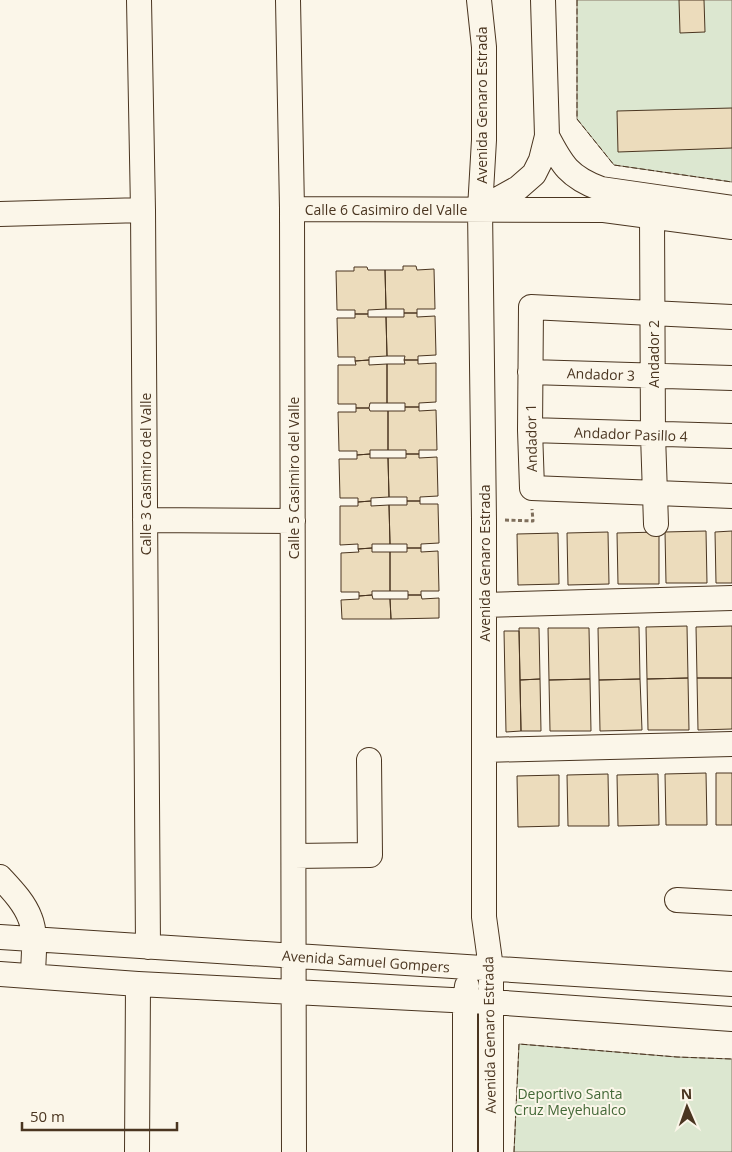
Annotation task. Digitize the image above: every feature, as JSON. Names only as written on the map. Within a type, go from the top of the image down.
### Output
[{"type":"street","name":"Calle 3 Casimiro del Valle","points":[[139,0],[144,210],[148,947]]},
{"type":"street","name":"Calle 5 Casimiro del Valle","points":[[288,0],[292,209],[294,1152]]},
{"type":"street","name":"Avenida Genaro Estrada","points":[[465,1152],[465,1001],[480,968],[484,918],[484,520],[480,209],[484,140],[484,47],[480,0]]},
{"type":"street","name":"Avenida Genaro Estrada","points":[[480,209],[518,188],[534,174],[541,160],[547,136],[544,0]]},
{"type":"street","points":[[547,136],[560,160],[571,173],[583,182],[601,189],[732,208]]},
{"type":"street","name":"Calle 6 Casimiro del Valle","points":[[292,209],[604,210],[732,227]]},
{"type":"street","points":[[0,214],[144,210]]},
{"type":"street","name":"Andador 2","points":[[652,216],[653,435],[656,524]]},
{"type":"street","name":"Andador 1","points":[[532,488],[530,307],[653,313]]},
{"type":"street","points":[[653,313],[732,317]]},
{"type":"street","name":"Andador 3","points":[[530,372],[732,378]]},
{"type":"street","name":"Andador Pasillo 4","points":[[530,430],[732,436]]},
{"type":"street","points":[[532,488],[732,496]]},
{"type":"street","points":[[145,520],[293,521]]},
{"type":"street","points":[[484,605],[732,598]]},
{"type":"street","points":[[484,750],[732,744]]},
{"type":"street","points":[[294,856],[370,855],[369,760]]},
{"type":"street","points":[[0,877],[14,893],[30,918],[33,939],[33,976]]},
{"type":"street","points":[[677,900],[732,903]]},
{"type":"street","name":"Avenida Samuel Gompers","points":[[0,937],[732,984]]},
{"type":"street","name":"Avenida Genaro Estrada","points":[[480,968],[491,1002],[491,1152]]},
{"type":"street","points":[[0,974],[138,984],[491,1002],[732,1019]]},
{"type":"street","points":[[138,984],[138,1152]]},
{"type":"path","name":"Andador 1","points":[[484,520],[533,520],[532,488]]},
{"type":"green space","points":[[577,0],[732,0],[732,182],[614,165],[577,119]]},
{"type":"green space","name":"Deportivo Santa Cruz Meyehualco","points":[[519,1044],[677,1057],[732,1059],[732,1152],[514,1152]]},
{"type":"building","points":[[679,0],[704,0],[705,32],[680,33]]},
{"type":"building","points":[[732,108],[732,148],[618,152],[617,111]]},
{"type":"building","points":[[403,266],[416,266],[417,270],[434,269],[435,309],[417,309],[417,313],[404,313],[404,309],[386,309],[385,270],[403,270]]},
{"type":"building","points":[[354,267],[367,267],[368,270],[385,270],[386,309],[368,310],[368,314],[355,314],[355,310],[337,310],[336,271],[354,271]]},
{"type":"building","points":[[404,313],[417,313],[417,317],[435,316],[436,355],[418,356],[418,360],[404,360],[405,356],[387,356],[386,317],[404,317]]},
{"type":"building","points":[[355,314],[368,314],[368,317],[386,317],[387,356],[369,357],[369,360],[355,361],[355,357],[338,357],[337,318],[355,318]]},
{"type":"building","points":[[369,360],[369,365],[387,364],[387,403],[370,403],[369,408],[356,408],[356,404],[338,404],[338,365],[356,365],[355,361]]},
{"type":"building","points":[[404,360],[418,360],[418,364],[436,363],[436,402],[419,403],[419,407],[405,407],[405,403],[387,403],[387,364],[405,364]]},
{"type":"building","points":[[405,407],[419,407],[419,411],[436,410],[437,450],[419,450],[419,454],[406,454],[406,450],[388,450],[388,411],[405,411]]},
{"type":"building","points":[[356,408],[369,408],[370,411],[388,411],[388,450],[370,450],[370,454],[357,455],[357,451],[339,451],[338,412],[356,412]]},
{"type":"building","points":[[370,454],[370,458],[388,458],[389,497],[371,498],[371,501],[358,502],[358,498],[340,498],[339,459],[357,459],[357,455]]},
{"type":"building","points":[[406,454],[419,454],[419,458],[437,457],[438,496],[420,497],[420,501],[407,501],[407,497],[389,497],[388,458],[406,458]]},
{"type":"building","points":[[371,501],[371,506],[389,505],[390,544],[372,544],[372,548],[358,549],[358,544],[340,545],[340,506],[358,506],[358,502]]},
{"type":"building","points":[[407,501],[420,501],[420,504],[438,504],[439,543],[421,544],[421,548],[407,548],[407,544],[390,544],[389,505],[407,505]]},
{"type":"building","points":[[706,531],[707,583],[666,583],[665,532]]},
{"type":"building","points":[[732,531],[732,583],[716,583],[715,532]]},
{"type":"building","points":[[608,532],[609,584],[568,585],[567,533]]},
{"type":"building","points":[[659,532],[659,584],[618,584],[617,533]]},
{"type":"building","points":[[558,533],[559,584],[518,585],[517,534]]},
{"type":"building","points":[[372,548],[372,552],[390,552],[390,591],[372,591],[372,595],[359,596],[359,592],[341,592],[341,553],[359,552],[358,549]]},
{"type":"building","points":[[407,548],[421,548],[421,552],[438,551],[439,591],[421,591],[421,595],[408,595],[408,591],[390,591],[390,552],[407,552]]},
{"type":"building","points":[[372,595],[373,599],[390,599],[391,619],[342,619],[341,600],[359,599],[359,596]]},
{"type":"building","points":[[408,595],[421,595],[422,599],[439,598],[439,618],[391,619],[390,599],[408,599]]},
{"type":"building","points":[[687,626],[688,678],[647,679],[646,627]]},
{"type":"building","points":[[732,626],[732,678],[697,678],[696,627]]},
{"type":"building","points":[[639,627],[640,679],[599,680],[598,628]]},
{"type":"building","points":[[519,628],[539,628],[540,679],[520,680]]},
{"type":"building","points":[[548,628],[589,628],[590,679],[549,680]]},
{"type":"building","points":[[504,631],[519,631],[521,731],[506,732]]},
{"type":"building","points":[[688,678],[689,730],[648,730],[647,679]]},
{"type":"building","points":[[697,678],[732,678],[732,729],[698,730]]},
{"type":"building","points":[[540,679],[541,731],[521,731],[520,680]]},
{"type":"building","points":[[590,679],[591,731],[550,731],[549,680]]},
{"type":"building","points":[[640,679],[642,730],[600,731],[599,680]]},
{"type":"building","points":[[706,773],[707,825],[666,825],[665,774]]},
{"type":"building","points":[[716,773],[732,773],[732,825],[716,825]]},
{"type":"building","points":[[608,774],[609,826],[568,826],[567,775]]},
{"type":"building","points":[[658,774],[659,825],[618,826],[617,775]]},
{"type":"building","points":[[559,775],[559,826],[518,827],[517,776]]},
{"type":"fence","points":[[577,0],[577,119],[614,165],[732,182]]},
{"type":"fence","points":[[514,1152],[519,1044],[677,1057],[732,1059]]}]
